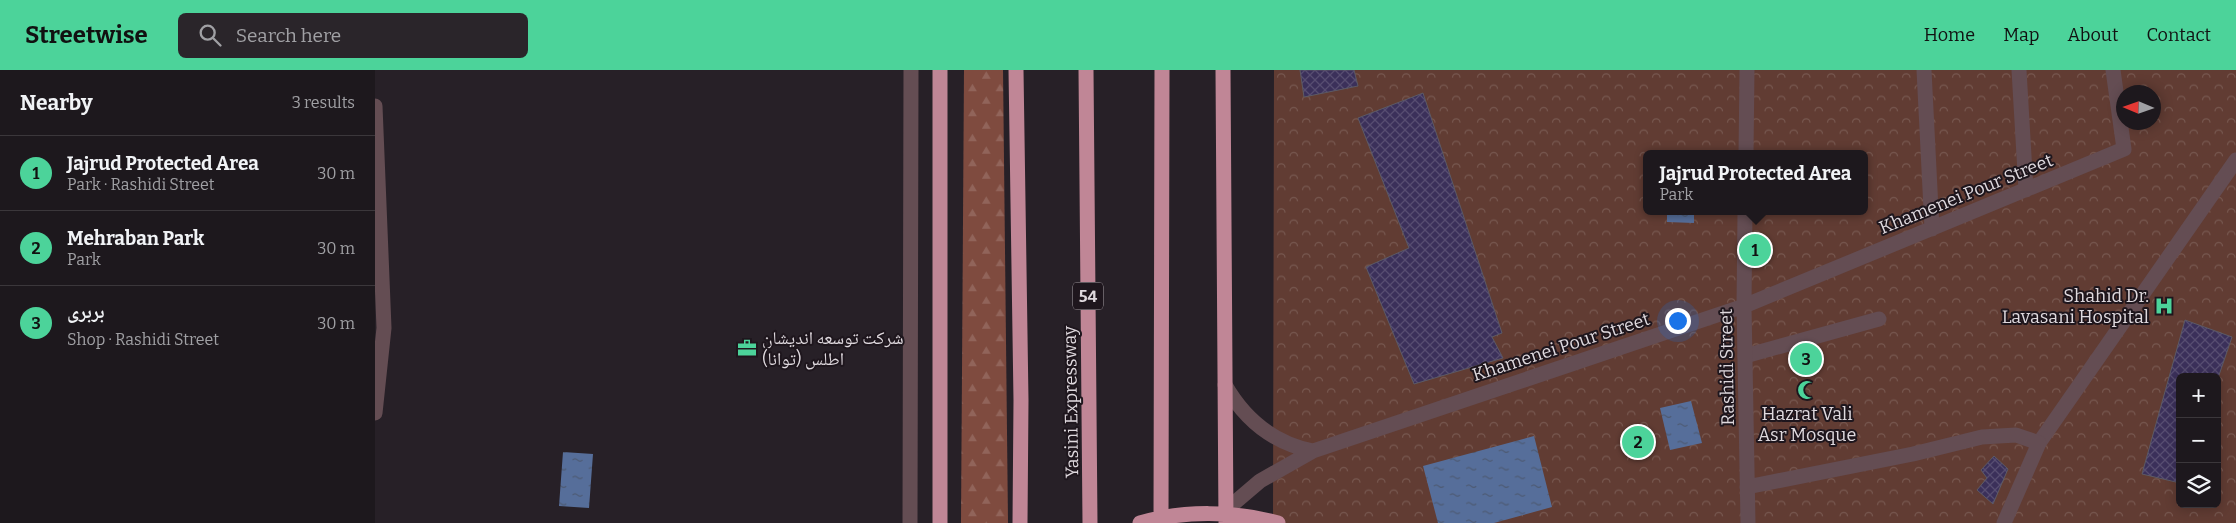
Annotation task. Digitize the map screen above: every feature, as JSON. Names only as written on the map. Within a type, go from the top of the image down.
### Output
[{"type":"highway","points":[[940,70],[941,523]]},
{"type":"highway","points":[[1016,70],[1021,400],[1020,523]]},
{"type":"highway","name":"Yasini Expressway","points":[[1086,70],[1090,523]]},
{"type":"highway","points":[[1161,523],[1162,70]]},
{"type":"highway","points":[[1223,70],[1226,516]]},
{"type":"highway","points":[[1140,523],[1185,514],[1248,518],[1277,523]]},
{"type":"street","points":[[911,70],[911,523]]},
{"type":"street","points":[[1746,150],[1747,70]]},
{"type":"street","points":[[1924,70],[1932,228]]},
{"type":"street","points":[[2019,70],[2026,190]]},
{"type":"street","name":"Khamenei Pour Street","points":[[1226,516],[1260,481],[1313,451],[1744,306],[2124,149],[2113,70]]},
{"type":"street","points":[[375,106],[383,328],[375,412]]},
{"type":"street","points":[[2004,523],[2039,443],[2236,160]]},
{"type":"street","name":"Rashidi Street","points":[[1745,215],[1744,306],[1748,523]]},
{"type":"street","points":[[1745,356],[1879,319]]},
{"type":"street","points":[[1225,385],[1242,412],[1267,432],[1294,447],[1313,451]]},
{"type":"street","points":[[1747,487],[1913,454],[1982,437],[2016,436],[2039,443]]},
{"type":"green space","points":[[964,70],[1003,70],[1008,523],[961,523]]},
{"type":"green space","points":[[1274,70],[2236,70],[2236,523],[1273,523]]},
{"type":"water","points":[[1667,215],[1694,215],[1694,223],[1667,222]]},
{"type":"water","points":[[1691,401],[1702,443],[1670,450],[1660,408]]},
{"type":"water","points":[[1534,436],[1552,507],[1494,523],[1438,523],[1423,466]]},
{"type":"water","points":[[563,452],[593,454],[589,508],[559,506]]},
{"type":"building","points":[[1300,70],[1354,70],[1358,86],[1304,97]]},
{"type":"building","points":[[1423,93],[1502,333],[1492,337],[1503,358],[1414,384],[1366,267],[1409,248],[1358,118]]},
{"type":"building","points":[[2185,320],[2232,337],[2220,373],[2176,373],[2176,482],[2142,474]]},
{"type":"building","points":[[1994,456],[2008,469],[1993,504],[1977,490],[1987,478],[1981,470]]},
{"type":"place","name":"Jajrud Protected Area","points":[[1755,250]]},
{"type":"place","name":"Shahid Dr. Lavasani Hospital","points":[[2164,306]]},
{"type":"place","name":"شرکت توسعه اندیشان اطلس (توانا)","points":[[747,348]]},
{"type":"place","name":"بربری","points":[[1806,359]]},
{"type":"place","name":"Hazrat Vali Asr Mosque","points":[[1807,390]]},
{"type":"place","name":"Mehraban Park","points":[[1638,442]]}]
